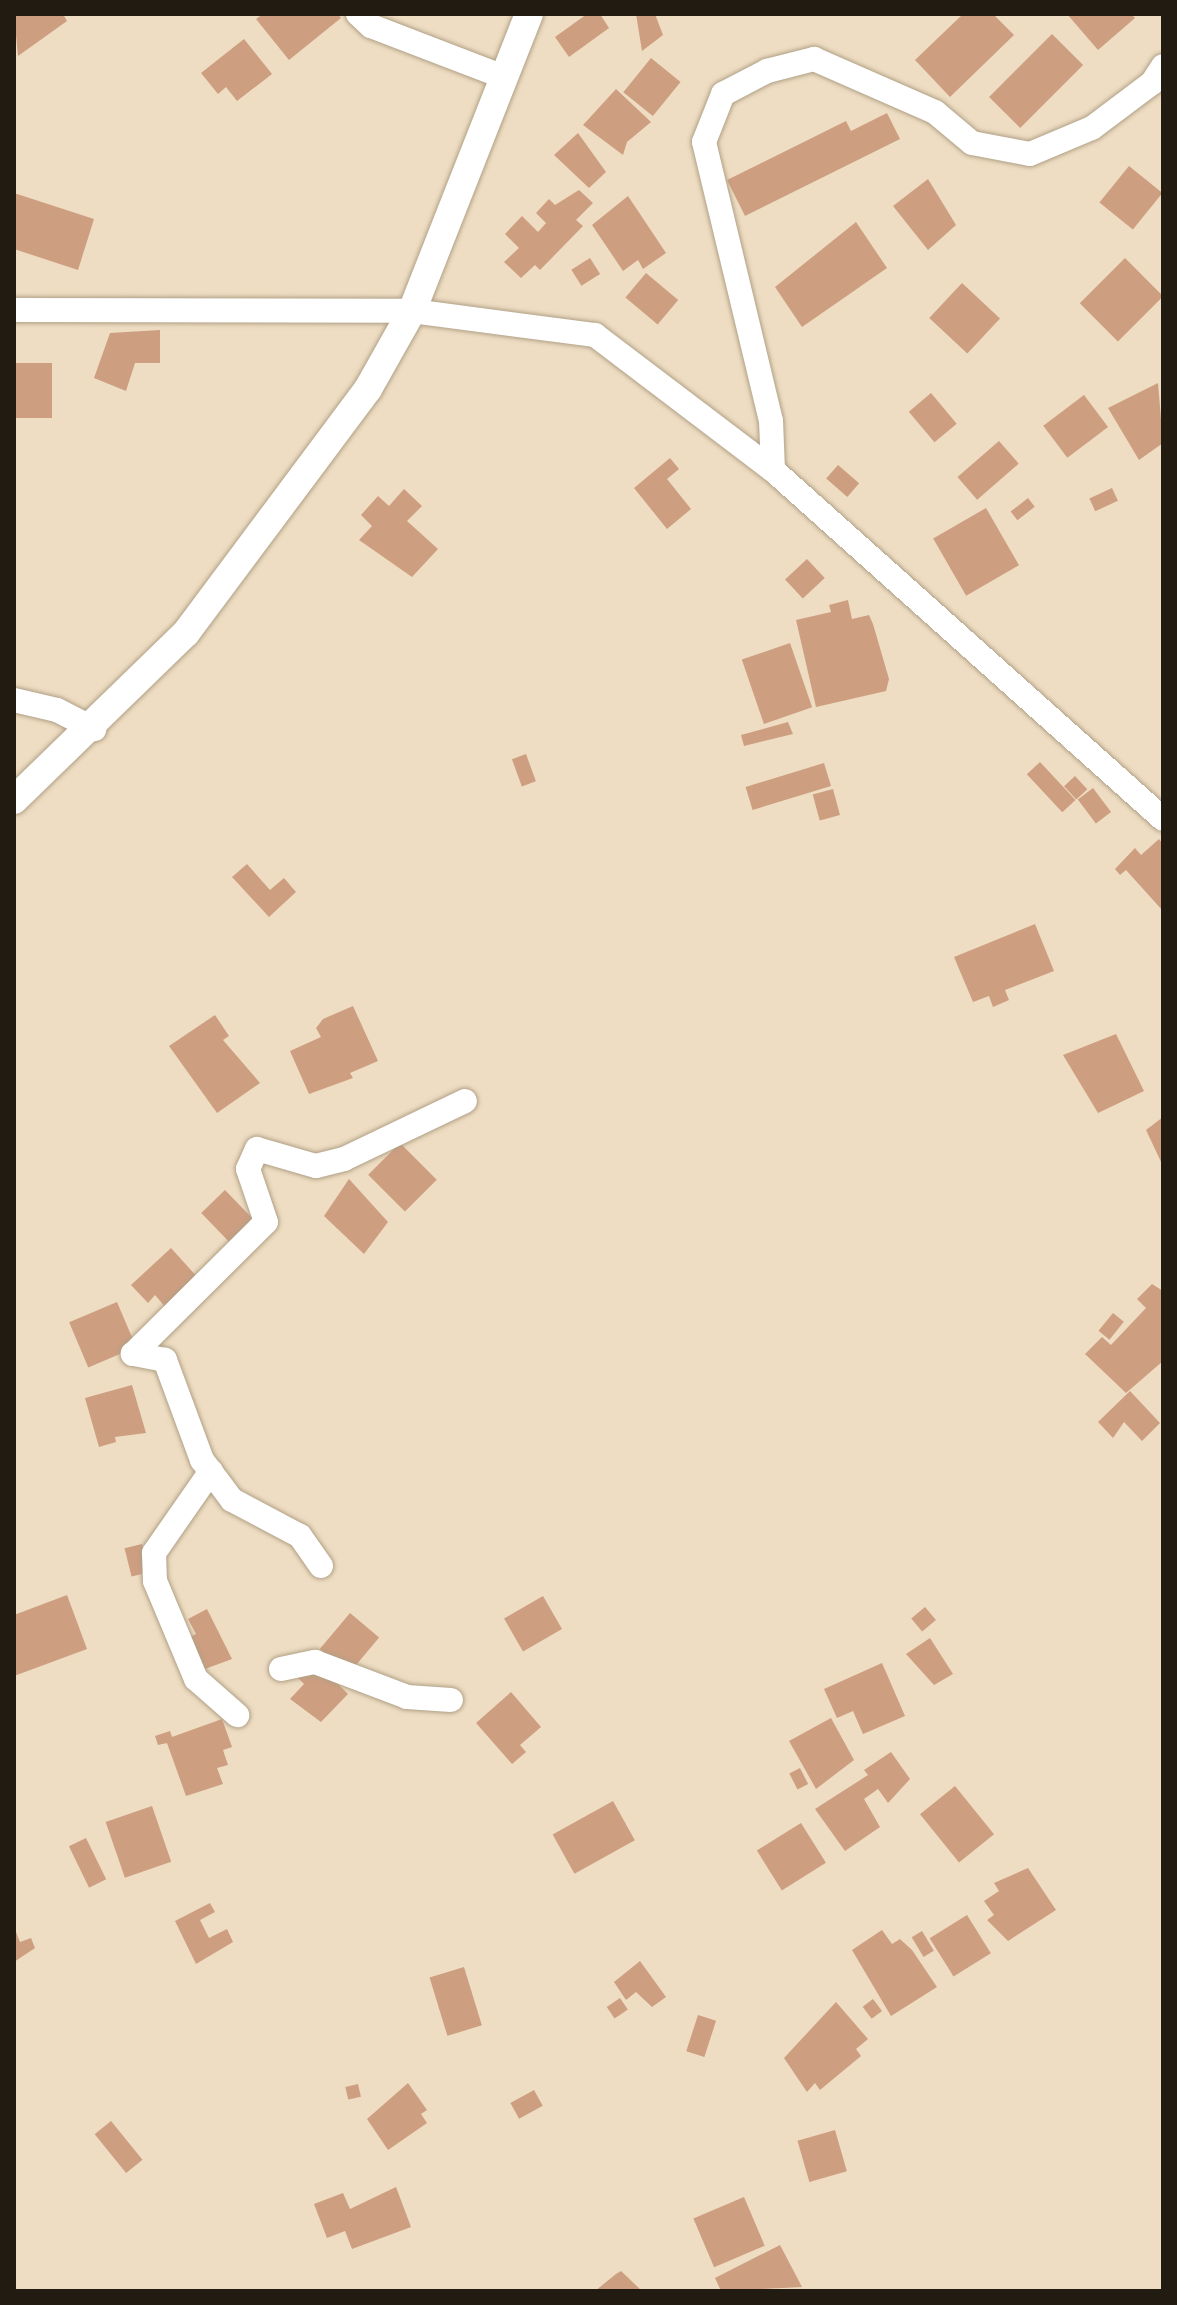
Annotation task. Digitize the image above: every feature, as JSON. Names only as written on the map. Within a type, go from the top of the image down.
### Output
[{"type":"street","points":[[358,14],[371,26],[504,77]]},
{"type":"street","points":[[14,800],[94,729],[186,633],[368,389],[412,311],[529,14]]},
{"type":"street","points":[[773,470],[771,421],[704,142],[723,94],[767,71],[814,59],[935,112],[972,143],[1030,154],[1092,128],[1152,83],[1163,66]]},
{"type":"street","points":[[14,310],[412,311],[595,335],[773,470],[1163,819]]},
{"type":"street","points":[[14,700],[57,710],[94,729]]},
{"type":"street","points":[[321,1566],[300,1536],[232,1500],[211,1471],[165,1360],[162,1326],[266,1222],[248,1169],[257,1149],[316,1166],[344,1159],[465,1101]]},
{"type":"street","points":[[211,1471],[154,1553],[155,1581],[196,1679],[237,1715]]},
{"type":"street","points":[[281,1669],[315,1662],[407,1697],[451,1700]]},
{"type":"building","points":[[14,14],[63,14],[67,21],[18,56]]},
{"type":"building","points":[[263,14],[338,14],[341,18],[289,60],[256,19]]},
{"type":"building","points":[[587,14],[600,14],[609,28],[569,57],[555,37]]},
{"type":"building","points":[[636,14],[655,14],[663,35],[642,51]]},
{"type":"building","points":[[963,14],[993,14],[1014,35],[950,97],[915,60]]},
{"type":"building","points":[[1067,14],[1131,14],[1135,18],[1098,50]]},
{"type":"building","points":[[1052,34],[1083,65],[1020,128],[989,97]]},
{"type":"building","points":[[244,39],[272,74],[237,101],[226,87],[218,94],[201,73]]},
{"type":"building","points":[[651,58],[681,82],[653,116],[623,92]]},
{"type":"building","points":[[616,89],[651,122],[627,142],[623,155],[583,125]]},
{"type":"building","points":[[887,113],[900,139],[745,216],[727,180],[846,121],[851,131]]},
{"type":"building","points":[[578,133],[606,172],[589,188],[554,155]]},
{"type":"building","points":[[1129,166],[1162,193],[1133,230],[1099,203]]},
{"type":"building","points":[[928,179],[956,225],[928,250],[893,206]]},
{"type":"building","points":[[579,190],[593,203],[576,220],[583,226],[540,270],[535,265],[521,278],[504,262],[519,248],[505,234],[522,216],[538,232],[546,223],[536,213],[549,199],[555,205]]},
{"type":"building","points":[[14,193],[94,219],[78,270],[14,249]]},
{"type":"building","points":[[628,196],[666,253],[643,269],[638,260],[623,271],[592,225]]},
{"type":"building","points":[[856,222],[887,268],[802,327],[775,287]]},
{"type":"building","points":[[590,258],[600,274],[581,286],[571,270]]},
{"type":"building","points":[[1125,258],[1163,296],[1118,341],[1080,303]]},
{"type":"building","points":[[646,273],[678,300],[658,325],[625,298]]},
{"type":"building","points":[[962,283],[1000,318],[967,354],[929,318]]},
{"type":"building","points":[[160,330],[160,363],[135,363],[126,391],[94,378],[110,333]]},
{"type":"building","points":[[14,363],[52,363],[52,418],[14,418]]},
{"type":"building","points":[[1158,383],[1163,443],[1139,460],[1108,408]]},
{"type":"building","points":[[931,393],[957,424],[934,442],[909,412]]},
{"type":"building","points":[[1084,395],[1108,427],[1067,458],[1043,426]]},
{"type":"building","points":[[999,441],[1019,464],[977,500],[957,477]]},
{"type":"building","points":[[670,458],[679,469],[667,479],[691,509],[667,529],[634,488]]},
{"type":"building","points":[[838,465],[859,483],[847,497],[826,479]]},
{"type":"building","points":[[1112,488],[1118,501],[1095,511],[1089,499]]},
{"type":"building","points":[[404,489],[422,506],[407,521],[438,549],[412,577],[359,540],[372,526],[361,515],[378,496],[389,506]]},
{"type":"building","points":[[1028,498],[1035,507],[1017,520],[1011,512]]},
{"type":"building","points":[[986,508],[1019,565],[966,596],[933,538]]},
{"type":"building","points":[[807,559],[825,578],[803,598],[785,579]]},
{"type":"building","points":[[848,600],[852,619],[869,615],[873,624],[889,679],[886,691],[816,707],[796,620],[831,612],[829,605]]},
{"type":"building","points":[[790,643],[812,707],[764,724],[742,660]]},
{"type":"building","points":[[788,722],[793,734],[744,746],[741,735]]},
{"type":"building","points":[[526,754],[536,781],[522,786],[512,759]]},
{"type":"building","points":[[1040,762],[1075,800],[1062,812],[1027,774]]},
{"type":"building","points":[[824,763],[831,786],[753,810],[746,787]]},
{"type":"building","points":[[1075,776],[1087,789],[1076,799],[1064,786]]},
{"type":"building","points":[[1093,788],[1111,812],[1096,823],[1078,799]]},
{"type":"building","points":[[833,789],[840,815],[820,821],[813,794]]},
{"type":"building","points":[[1159,839],[1163,844],[1163,911],[1126,870],[1120,875],[1115,869],[1135,848],[1141,855]]},
{"type":"building","points":[[247,864],[270,890],[284,878],[296,892],[269,917],[232,877]]},
{"type":"building","points":[[1035,924],[1054,971],[1005,990],[1009,1000],[993,1007],[989,996],[973,1002],[954,957]]},
{"type":"building","points":[[353,1006],[378,1061],[350,1073],[353,1078],[309,1094],[290,1051],[321,1037],[316,1028],[323,1019]]},
{"type":"building","points":[[215,1015],[229,1036],[223,1040],[260,1083],[217,1113],[169,1046]]},
{"type":"building","points":[[1116,1034],[1144,1091],[1098,1113],[1063,1055]]},
{"type":"building","points":[[1163,1117],[1163,1166],[1146,1130]]},
{"type":"building","points":[[400,1143],[437,1180],[405,1212],[368,1175]]},
{"type":"building","points":[[349,1179],[388,1222],[364,1254],[324,1216]]},
{"type":"building","points":[[225,1190],[254,1220],[230,1243],[201,1213]]},
{"type":"building","points":[[171,1248],[199,1279],[167,1309],[155,1295],[148,1303],[131,1285]]},
{"type":"building","points":[[1152,1284],[1163,1291],[1163,1361],[1126,1393],[1085,1354],[1102,1337],[1111,1345],[1146,1308],[1137,1299]]},
{"type":"building","points":[[117,1302],[136,1347],[88,1367],[69,1322]]},
{"type":"building","points":[[1113,1313],[1124,1322],[1109,1340],[1099,1331]]},
{"type":"building","points":[[132,1385],[146,1433],[115,1437],[116,1442],[99,1447],[85,1398]]},
{"type":"building","points":[[1130,1391],[1160,1423],[1142,1441],[1124,1422],[1113,1438],[1098,1422]]},
{"type":"building","points":[[142,1544],[149,1572],[132,1576],[125,1548]]},
{"type":"building","points":[[67,1595],[87,1649],[14,1676],[14,1615]]},
{"type":"building","points":[[543,1596],[562,1629],[523,1651],[504,1618]]},
{"type":"building","points":[[925,1607],[936,1620],[922,1632],[911,1619]]},
{"type":"building","points":[[207,1609],[232,1659],[194,1673],[179,1642],[196,1634],[188,1619]]},
{"type":"building","points":[[350,1613],[379,1637],[349,1673],[320,1649]]},
{"type":"building","points":[[930,1638],[953,1674],[934,1685],[906,1654]]},
{"type":"building","points":[[882,1663],[905,1716],[863,1734],[853,1711],[837,1718],[824,1689]]},
{"type":"building","points":[[324,1670],[348,1694],[321,1722],[290,1699],[304,1684],[297,1677]]},
{"type":"building","points":[[511,1692],[541,1727],[520,1745],[526,1752],[512,1764],[476,1723]]},
{"type":"building","points":[[831,1718],[854,1760],[816,1789],[789,1741]]},
{"type":"building","points":[[222,1719],[232,1747],[223,1750],[228,1765],[217,1768],[223,1784],[186,1796],[167,1743],[158,1745],[155,1736],[170,1731],[172,1737]]},
{"type":"building","points":[[891,1752],[910,1779],[888,1803],[878,1789],[864,1799],[880,1827],[845,1851],[815,1809],[868,1775],[864,1770]]},
{"type":"building","points":[[800,1768],[808,1784],[797,1789],[789,1773]]},
{"type":"building","points":[[955,1786],[994,1834],[959,1863],[920,1814]]},
{"type":"building","points":[[613,1801],[635,1840],[574,1874],[553,1834]]},
{"type":"building","points":[[152,1806],[171,1862],[125,1878],[106,1822]]},
{"type":"building","points":[[801,1823],[826,1863],[782,1890],[757,1851]]},
{"type":"building","points":[[86,1838],[106,1879],[89,1888],[69,1846]]},
{"type":"building","points":[[1028,1868],[1056,1910],[1008,1941],[987,1920],[994,1915],[984,1901],[999,1891],[994,1883]]},
{"type":"building","points":[[210,1903],[215,1912],[200,1920],[209,1938],[227,1929],[233,1942],[196,1964],[175,1921]]},
{"type":"building","points":[[967,1915],[991,1953],[954,1976],[930,1938]]},
{"type":"building","points":[[14,1927],[20,1942],[31,1938],[35,1948],[14,1962]]},
{"type":"building","points":[[882,1930],[892,1944],[900,1939],[912,1950],[937,1987],[891,2016],[852,1950]]},
{"type":"building","points":[[922,1931],[934,1951],[924,1957],[912,1937]]},
{"type":"building","points":[[640,1961],[666,1997],[652,2007],[636,1992],[626,2000],[614,1982]]},
{"type":"building","points":[[464,1967],[482,2025],[447,2036],[430,1978]]},
{"type":"building","points":[[620,1998],[628,2010],[615,2019],[607,2007]]},
{"type":"building","points":[[873,1999],[882,2011],[872,2019],[863,2007]]},
{"type":"building","points":[[836,2002],[868,2039],[856,2049],[861,2056],[820,2090],[815,2083],[807,2092],[784,2058]]},
{"type":"building","points":[[698,2015],[716,2021],[704,2057],[686,2051]]},
{"type":"building","points":[[408,2083],[427,2110],[421,2114],[427,2123],[388,2150],[367,2119]]},
{"type":"building","points":[[358,2084],[361,2097],[348,2100],[345,2087]]},
{"type":"building","points":[[534,2090],[543,2106],[519,2119],[510,2103]]},
{"type":"building","points":[[111,2121],[142,2160],[126,2173],[95,2134]]},
{"type":"building","points":[[835,2130],[847,2171],[809,2182],[798,2141]]},
{"type":"building","points":[[396,2187],[411,2227],[352,2249],[345,2231],[327,2238],[314,2204],[343,2193],[350,2209]]},
{"type":"building","points":[[744,2197],[765,2246],[714,2267],[693,2218]]},
{"type":"building","points":[[780,2245],[802,2287],[721,2291],[715,2278]]},
{"type":"building","points":[[621,2271],[642,2291],[595,2291],[616,2274]]}]
